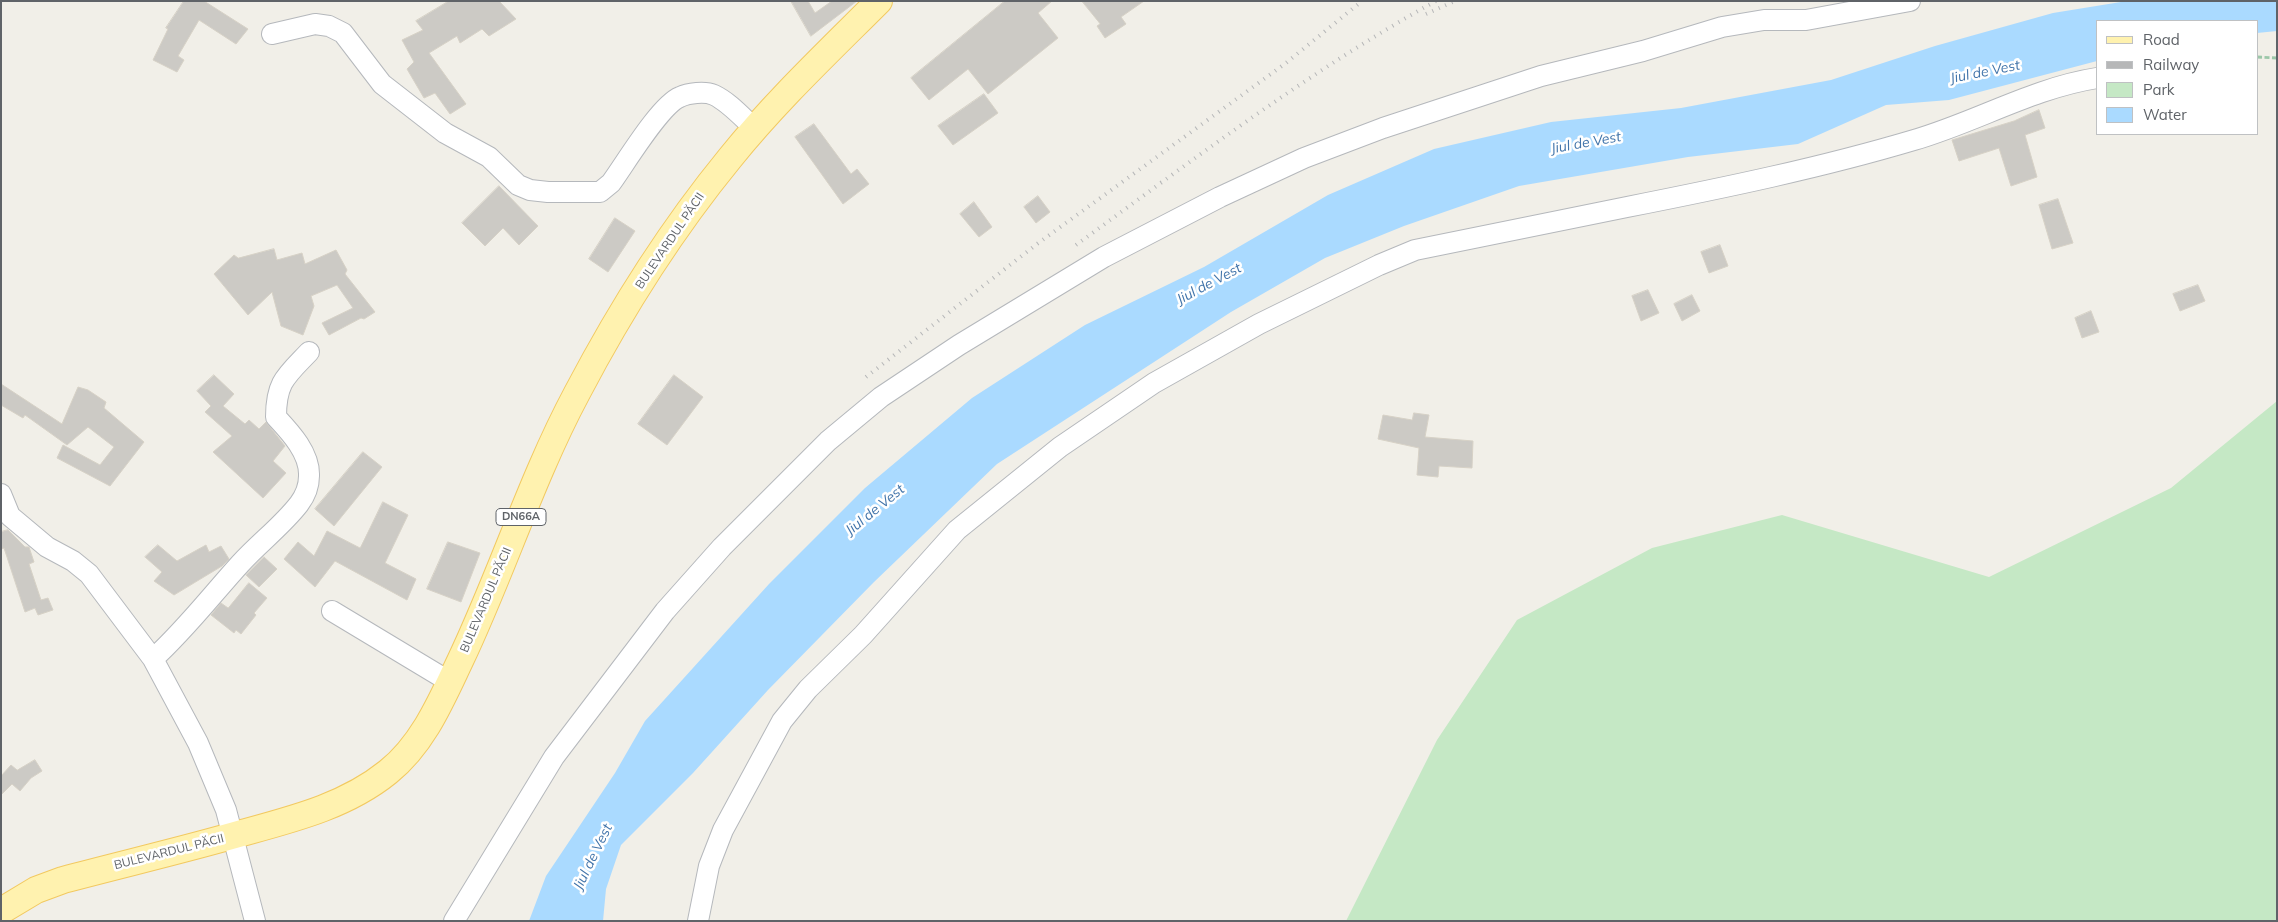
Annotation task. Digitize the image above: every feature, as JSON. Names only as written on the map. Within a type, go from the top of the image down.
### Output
[{"type":"main road","name":"BULEVARDUL PĂCII","points":[[1,911],[36,890],[63,880],[233,836],[326,808],[373,784],[401,761],[428,724],[450,682],[479,619],[553,441],[578,390],[682,221],[709,184],[755,129],[879,1]]},
{"type":"street","points":[[454,921],[554,757],[665,611],[753,515],[828,441],[881,398],[959,345],[1104,256],[1220,196],[1304,158],[1383,128],[1541,76],[1643,51],[1722,27],[1764,20],[1806,20],[1910,1]]},
{"type":"street","points":[[272,34],[315,24],[329,26],[343,33],[382,84],[445,133],[489,157],[518,184],[530,190],[600,192],[611,183],[663,110],[679,97],[697,93],[713,94],[731,107],[755,129]]},
{"type":"street","points":[[698,921],[709,866],[723,830],[782,721],[808,689],[863,634],[957,530],[1060,446],[1154,383],[1259,324],[1379,265],[1415,250],[1724,187],[1825,163],[1916,140],[2025,98],[2076,81],[2096,78]]},
{"type":"street","points":[[153,659],[188,626],[242,562],[286,520],[307,490],[308,465],[292,435],[276,417],[276,397],[283,379],[308,352]]},
{"type":"street","points":[[1,494],[10,516],[47,547],[74,561],[89,574],[153,659],[198,743],[226,810],[255,921]]},
{"type":"street","points":[[332,611],[450,682]]},
{"type":"path","points":[[2258,57],[2277,58]]},
{"type":"green space","points":[[2277,401],[2277,921],[1346,921],[1437,740],[1517,620],[1652,548],[1782,515],[1989,577],[2171,488]]},
{"type":"water","name":"Jiul de Vest","points":[[2127,1],[2277,1],[2277,31],[2258,33],[2258,20],[2096,20],[2096,61],[1949,100],[1886,105],[1798,144],[1688,157],[1519,186],[1404,226],[1325,258],[1231,312],[997,464],[874,582],[768,690],[693,773],[621,845],[606,889],[603,921],[529,921],[546,876],[615,773],[645,721],[769,584],[865,488],[972,398],[1085,325],[1204,267],[1328,195],[1434,149],[1551,122],[1681,108],[1831,80],[1935,46],[2053,13]]},
{"type":"building","points":[[184,1],[204,1],[248,29],[236,44],[199,20],[178,56],[184,60],[177,72],[153,60],[168,29],[166,28]]},
{"type":"building","points":[[449,1],[499,1],[516,19],[489,36],[482,29],[460,43],[457,36],[429,53],[466,104],[450,114],[435,93],[424,98],[407,69],[414,62],[402,40],[423,30],[416,21]]},
{"type":"building","points":[[791,1],[808,1],[815,13],[832,1],[857,1],[811,36]]},
{"type":"building","points":[[1005,1],[1052,1],[1038,13],[1058,38],[988,94],[968,69],[929,100],[911,78]]},
{"type":"building","points":[[1082,1],[1144,1],[1121,17],[1126,24],[1105,38],[1097,26],[1100,24]]},
{"type":"building","points":[[984,94],[998,113],[953,145],[938,126]]},
{"type":"building","points":[[2039,110],[2045,128],[2025,135],[2037,177],[2011,186],[1999,148],[1959,161],[1952,140],[2014,121]]},
{"type":"building","points":[[814,124],[851,174],[857,169],[869,184],[843,204],[795,137]]},
{"type":"building","points":[[499,186],[538,226],[519,245],[503,228],[485,246],[462,223]]},
{"type":"building","points":[[1038,196],[1050,212],[1036,223],[1024,207]]},
{"type":"building","points":[[2058,199],[2073,243],[2052,249],[2039,205]]},
{"type":"building","points":[[974,202],[992,227],[979,237],[960,214]]},
{"type":"building","points":[[615,218],[635,231],[608,272],[589,259]]},
{"type":"building","points":[[1720,245],[1728,266],[1709,273],[1701,252]]},
{"type":"building","points":[[274,249],[277,260],[302,253],[305,264],[336,250],[347,270],[345,274],[375,312],[329,335],[322,323],[353,308],[337,285],[311,296],[314,306],[303,335],[281,326],[272,292],[248,315],[214,274],[234,255],[238,258]]},
{"type":"building","points":[[2198,285],[2205,301],[2180,311],[2173,294]]},
{"type":"building","points":[[1648,290],[1659,313],[1641,321],[1632,296]]},
{"type":"building","points":[[1692,295],[1700,311],[1682,321],[1674,304]]},
{"type":"building","points":[[2091,311],[2099,332],[2082,338],[2075,318]]},
{"type":"building","points":[[214,375],[234,394],[223,406],[245,424],[249,420],[259,429],[266,422],[285,446],[273,461],[286,473],[263,498],[213,452],[232,436],[205,412],[211,406],[197,391]]},
{"type":"building","points":[[674,375],[703,397],[667,445],[638,424]]},
{"type":"building","points":[[1,384],[62,424],[78,387],[88,390],[106,402],[104,408],[144,442],[110,486],[57,458],[63,445],[100,465],[114,447],[88,427],[67,445],[25,415],[23,418],[1,405]]},
{"type":"building","points":[[1414,413],[1429,415],[1425,437],[1473,441],[1472,468],[1439,466],[1438,477],[1417,475],[1419,448],[1378,439],[1383,415],[1412,420]]},
{"type":"building","points":[[363,452],[382,467],[334,526],[315,509]]},
{"type":"building","points":[[383,502],[408,515],[385,563],[416,579],[407,600],[335,561],[315,587],[284,559],[298,542],[314,556],[327,531],[360,548]]},
{"type":"building","points":[[8,530],[25,547],[29,547],[34,562],[29,564],[41,600],[48,598],[53,610],[38,615],[35,608],[25,612],[4,548],[1,549],[1,532]]},
{"type":"building","points":[[448,542],[480,553],[461,602],[427,589]]},
{"type":"building","points":[[158,545],[177,561],[206,545],[209,552],[221,546],[229,559],[222,566],[174,595],[154,581],[162,572],[145,557]]},
{"type":"building","points":[[264,557],[277,569],[259,587],[246,575]]},
{"type":"building","points":[[249,583],[267,598],[254,613],[256,615],[241,634],[236,630],[234,633],[211,615],[221,603],[228,608]]},
{"type":"building","points":[[35,760],[42,771],[31,778],[20,791],[12,784],[1,795],[1,776],[11,765],[17,770]]},
{"type":"railway","points":[[866,377],[1037,244],[1286,63],[1362,1]]},
{"type":"railway","points":[[1076,245],[1252,117],[1343,56],[1436,1]]},
{"type":"railway","points":[[1426,14],[1455,1]]}]
